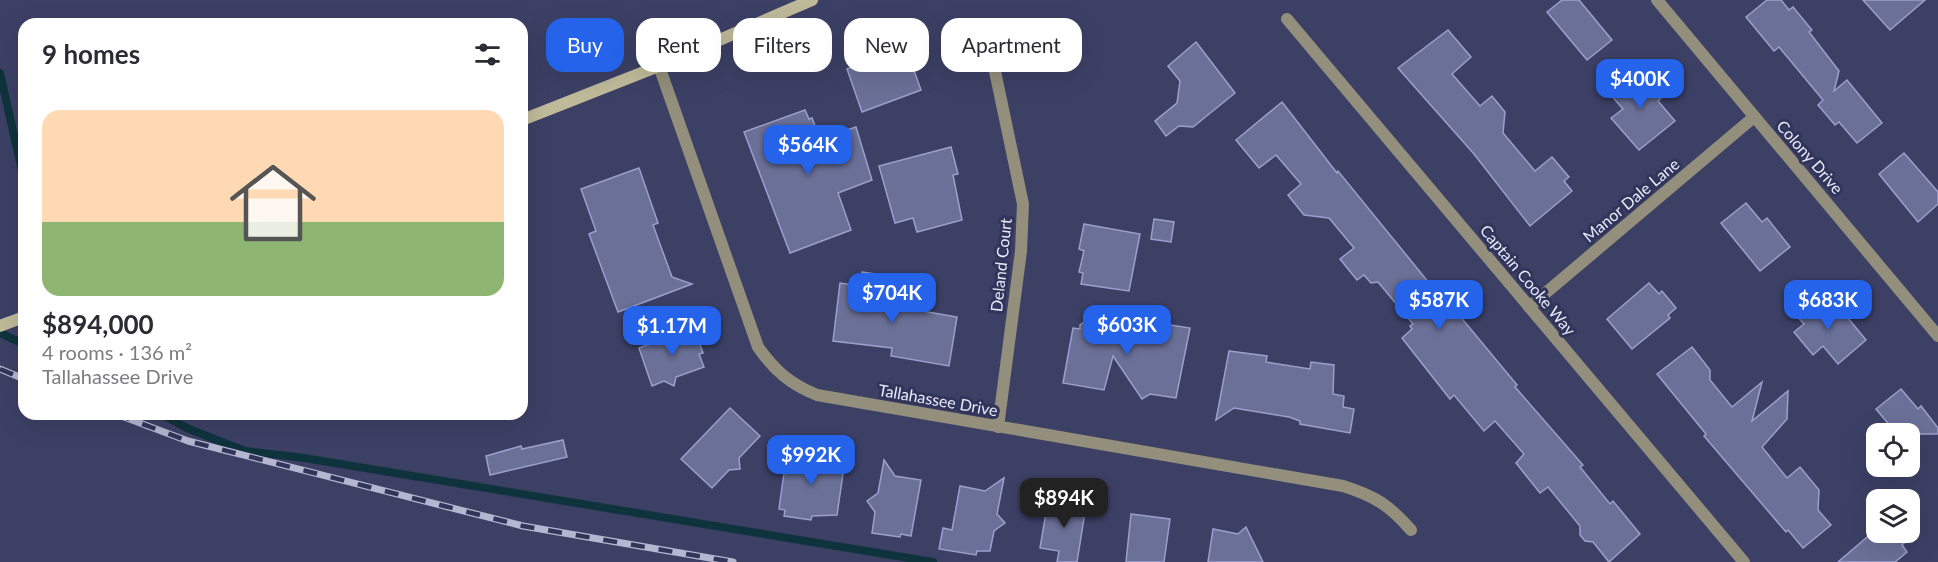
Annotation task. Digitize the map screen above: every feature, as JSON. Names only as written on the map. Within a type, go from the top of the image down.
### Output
[{"type":"street","points":[[721,39],[812,0]]},
{"type":"street","name":"Colony Drive","points":[[1657,0],[1938,336]]},
{"type":"street","name":"Captain Cooke Way","points":[[1287,19],[1744,562]]},
{"type":"street","points":[[528,118],[644,72]]},
{"type":"street","name":"Tallahassee Drive","points":[[661,72],[758,347],[773,368],[793,385],[817,395],[1343,486],[1369,494],[1392,509],[1411,530]]},
{"type":"street","name":"Deland Court","points":[[995,72],[1023,204],[1022,251],[998,427]]},
{"type":"street","name":"Manor Dale Lane","points":[[1529,307],[1754,117]]},
{"type":"street","points":[[0,326],[18,319]]},
{"type":"building","points":[[1562,0],[1579,0],[1612,40],[1587,60],[1547,12]]},
{"type":"building","points":[[1767,0],[1781,0],[1789,10],[1793,7],[1812,30],[1809,32],[1839,71],[1834,91],[1847,80],[1882,123],[1857,143],[1839,122],[1835,125],[1818,105],[1823,100],[1779,47],[1774,51],[1746,17]]},
{"type":"building","points":[[1863,0],[1925,0],[1890,30]]},
{"type":"building","points":[[1448,30],[1471,57],[1452,74],[1480,106],[1492,96],[1505,112],[1503,133],[1535,171],[1552,157],[1569,177],[1564,181],[1572,191],[1530,226],[1474,154],[1398,68]]},
{"type":"building","points":[[1196,42],[1235,93],[1193,127],[1179,126],[1166,136],[1155,121],[1177,103],[1180,81],[1168,66]]},
{"type":"building","points":[[1640,68],[1663,96],[1658,101],[1675,121],[1639,150],[1611,118],[1623,109],[1610,94]]},
{"type":"building","points":[[848,72],[915,72],[921,90],[862,112]]},
{"type":"building","points":[[1282,102],[1337,173],[1338,171],[1438,294],[1440,292],[1517,385],[1515,387],[1583,465],[1580,467],[1610,504],[1613,501],[1640,534],[1609,562],[1593,542],[1585,541],[1580,535],[1580,526],[1548,487],[1540,493],[1516,463],[1524,454],[1495,421],[1484,431],[1454,395],[1450,399],[1402,338],[1412,329],[1410,326],[1413,324],[1378,282],[1371,283],[1364,275],[1357,280],[1340,259],[1354,248],[1329,218],[1304,215],[1288,195],[1301,184],[1276,155],[1259,168],[1236,140]]},
{"type":"building","points":[[805,110],[809,119],[812,118],[820,139],[856,127],[872,180],[838,193],[851,230],[790,253],[744,132]]},
{"type":"building","points":[[951,147],[958,174],[953,175],[962,220],[917,232],[913,218],[895,223],[879,166]]},
{"type":"building","points":[[1904,153],[1938,192],[1938,204],[1918,222],[1879,174]]},
{"type":"building","points":[[639,168],[658,223],[653,225],[672,277],[692,284],[618,312],[589,234],[596,231],[581,189]]},
{"type":"building","points":[[1746,203],[1762,222],[1767,218],[1790,247],[1760,271],[1721,223]]},
{"type":"building","points":[[1154,219],[1174,222],[1171,242],[1151,239]]},
{"type":"building","points":[[1084,224],[1140,234],[1129,291],[1081,284],[1083,273],[1079,272],[1084,251],[1079,249]]},
{"type":"building","points":[[862,272],[882,275],[880,296],[914,302],[919,309],[957,317],[949,366],[891,356],[892,348],[833,341],[840,283],[860,286]]},
{"type":"building","points":[[1649,283],[1659,294],[1662,291],[1676,308],[1668,315],[1670,318],[1632,349],[1607,319]]},
{"type":"building","points":[[1822,295],[1839,315],[1843,312],[1866,340],[1838,364],[1823,346],[1813,355],[1794,332],[1804,324],[1797,316]]},
{"type":"building","points":[[1105,307],[1123,332],[1150,337],[1152,322],[1190,328],[1176,398],[1150,394],[1142,399],[1113,356],[1104,390],[1063,383],[1073,328],[1080,329],[1080,325]]},
{"type":"building","points":[[694,328],[703,353],[699,354],[704,367],[676,377],[674,386],[664,381],[652,386],[639,348]]},
{"type":"building","points":[[1692,347],[1710,370],[1710,380],[1732,407],[1762,382],[1752,421],[1788,391],[1787,419],[1762,447],[1787,478],[1800,467],[1819,490],[1818,510],[1831,525],[1803,548],[1788,530],[1786,532],[1704,436],[1706,434],[1657,374]]},
{"type":"building","points":[[1229,351],[1267,356],[1266,362],[1310,369],[1311,362],[1334,365],[1333,394],[1344,396],[1343,407],[1354,409],[1350,433],[1300,424],[1300,421],[1289,417],[1234,408],[1216,420]]},
{"type":"building","points":[[1901,389],[1918,409],[1921,406],[1938,428],[1938,434],[1920,434],[1920,423],[1888,423],[1876,409]]},
{"type":"building","points":[[730,408],[760,436],[739,458],[740,469],[729,470],[712,488],[681,459]]},
{"type":"building","points":[[563,440],[567,457],[490,475],[486,456],[521,446],[522,449]]},
{"type":"building","points":[[787,451],[845,460],[837,515],[812,516],[811,520],[784,516],[785,510],[779,509]]},
{"type":"building","points":[[884,460],[895,476],[921,480],[911,536],[901,534],[900,537],[872,533],[875,512],[867,501],[878,493]]},
{"type":"building","points":[[1004,478],[997,514],[1005,523],[994,531],[990,551],[977,551],[976,555],[939,549],[943,528],[952,530],[960,486],[985,491]]},
{"type":"building","points":[[1088,493],[1077,562],[1057,562],[1059,551],[1040,548],[1048,501],[1073,505]]},
{"type":"building","points":[[1131,514],[1170,519],[1164,562],[1126,562]]},
{"type":"building","points":[[1246,527],[1263,562],[1208,562],[1213,529],[1238,534]]},
{"type":"building","points":[[1866,538],[1866,543],[1904,543],[1902,545],[1907,552],[1895,562],[1838,562]]},
{"type":"waterway","points":[[0,73],[18,153]]},
{"type":"waterway","points":[[0,333],[18,341]]},
{"type":"waterway","points":[[172,420],[245,451],[304,458],[933,562]]},
{"type":"railway","points":[[0,369],[18,376]]},
{"type":"railway","points":[[132,420],[188,441],[523,526],[733,562]]}]
